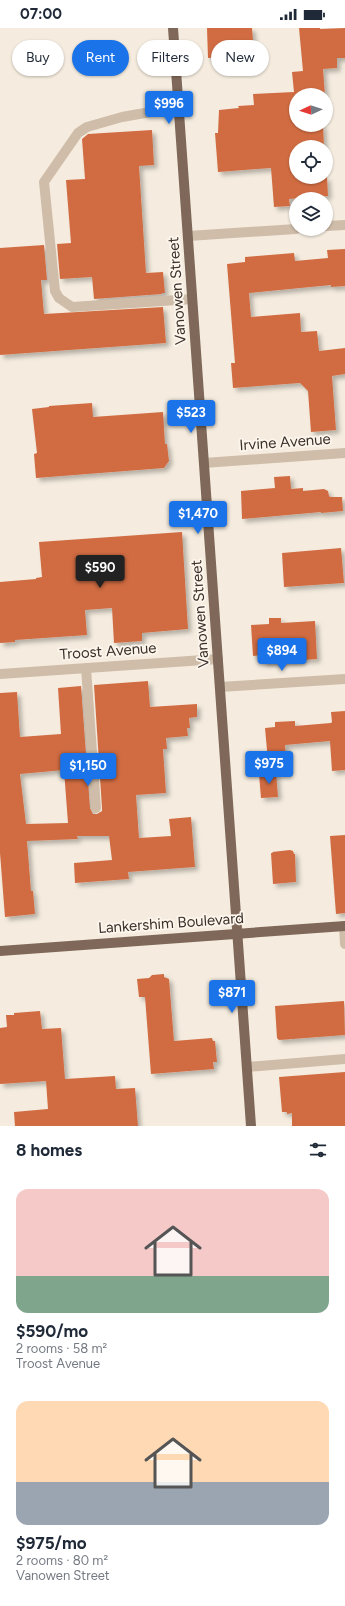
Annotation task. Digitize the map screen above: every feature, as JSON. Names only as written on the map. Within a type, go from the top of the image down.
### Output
[{"type":"main road","name":"Vanowen Street","points":[[173,28],[251,1126]]},
{"type":"main road","name":"Lankershim Boulevard","points":[[0,951],[344,926]]},
{"type":"street","points":[[179,107],[122,117],[87,126],[78,133],[44,182],[55,290],[59,298],[72,307],[192,299]]},
{"type":"street","points":[[333,226],[345,225]]},
{"type":"street","points":[[188,236],[289,229]]},
{"type":"street","name":"Irvine Avenue","points":[[204,463],[345,453]]},
{"type":"street","name":"Troost Avenue","points":[[0,674],[218,659]]},
{"type":"street","points":[[86,668],[96,808]]},
{"type":"street","points":[[220,687],[345,679]]},
{"type":"street","points":[[344,926],[345,944]]},
{"type":"street","points":[[247,1067],[345,1059]]},
{"type":"building","points":[[207,28],[252,28],[253,40],[211,40],[211,58],[208,58]]},
{"type":"building","points":[[299,28],[345,28],[345,58],[337,58],[337,68],[323,69],[324,88],[294,88],[292,72],[303,71]]},
{"type":"building","points":[[289,92],[289,132],[323,132],[324,140],[289,140],[289,184],[327,184],[328,192],[289,192],[289,206],[274,207],[271,168],[218,172],[215,133],[218,133],[219,110],[239,108],[238,106],[254,105],[253,94]]},
{"type":"building","points":[[152,130],[154,165],[139,166],[146,273],[163,272],[165,293],[94,299],[92,277],[60,279],[57,244],[71,243],[66,180],[85,179],[82,139],[88,134]]},
{"type":"building","points":[[44,245],[47,280],[41,280],[44,314],[163,307],[166,343],[0,355],[0,248]]},
{"type":"building","points":[[345,249],[345,286],[331,287],[331,285],[249,293],[251,317],[300,313],[301,332],[317,331],[319,351],[345,348],[345,374],[332,376],[336,430],[311,432],[308,391],[300,383],[233,388],[231,363],[235,363],[227,264],[245,262],[245,257],[294,253],[295,261],[328,258],[327,250]]},
{"type":"building","points":[[92,403],[93,417],[163,412],[165,444],[167,444],[169,461],[164,468],[36,478],[34,454],[37,453],[32,409],[49,406]]},
{"type":"building","points":[[290,476],[291,489],[303,488],[303,491],[324,489],[328,491],[330,497],[342,497],[343,511],[242,519],[241,491],[275,488],[274,477]]},
{"type":"building","points":[[182,532],[188,629],[142,633],[142,641],[114,643],[112,608],[85,610],[87,635],[15,640],[15,642],[0,643],[0,582],[36,579],[42,577],[39,542]]},
{"type":"building","points":[[341,548],[344,583],[284,587],[282,553]]},
{"type":"building","points":[[269,618],[281,618],[281,623],[315,621],[317,659],[263,663],[262,655],[253,656],[251,625],[269,624]]},
{"type":"building","points":[[148,681],[150,707],[197,704],[197,717],[189,718],[190,728],[187,728],[188,736],[166,738],[167,749],[163,749],[166,793],[136,795],[139,838],[171,836],[169,819],[191,817],[195,867],[128,872],[129,879],[75,883],[74,863],[112,860],[109,836],[77,836],[78,839],[27,841],[31,891],[33,891],[35,914],[5,917],[0,853],[0,693],[17,692],[20,737],[61,734],[58,688],[81,686],[90,808],[93,814],[97,814],[102,811],[102,808],[94,685]],"holes":[[[64,770],[68,823],[26,824],[20,774]]]},
{"type":"building","points":[[345,711],[345,770],[332,771],[330,741],[285,745],[286,759],[268,761],[265,728],[275,727],[275,722],[295,721],[295,726],[331,723],[331,712]]},
{"type":"building","points":[[276,772],[278,797],[261,798],[259,774]]},
{"type":"building","points":[[345,835],[345,913],[336,914],[330,836]]},
{"type":"building","points":[[290,850],[295,854],[296,882],[273,884],[271,853]]},
{"type":"building","points":[[164,974],[164,977],[169,979],[174,1041],[212,1038],[213,1041],[215,1041],[217,1062],[213,1062],[214,1069],[151,1074],[145,997],[139,997],[137,979],[149,978],[152,975]]},
{"type":"building","points":[[344,1001],[345,1035],[279,1040],[277,1038],[275,1006]]},
{"type":"building","points":[[40,1011],[42,1029],[61,1028],[65,1079],[115,1076],[116,1089],[135,1088],[138,1126],[15,1126],[14,1112],[48,1109],[46,1081],[0,1084],[0,1028],[7,1027],[6,1015]]},
{"type":"building","points":[[345,1072],[345,1126],[292,1126],[292,1113],[287,1114],[287,1112],[282,1112],[279,1077]]}]
